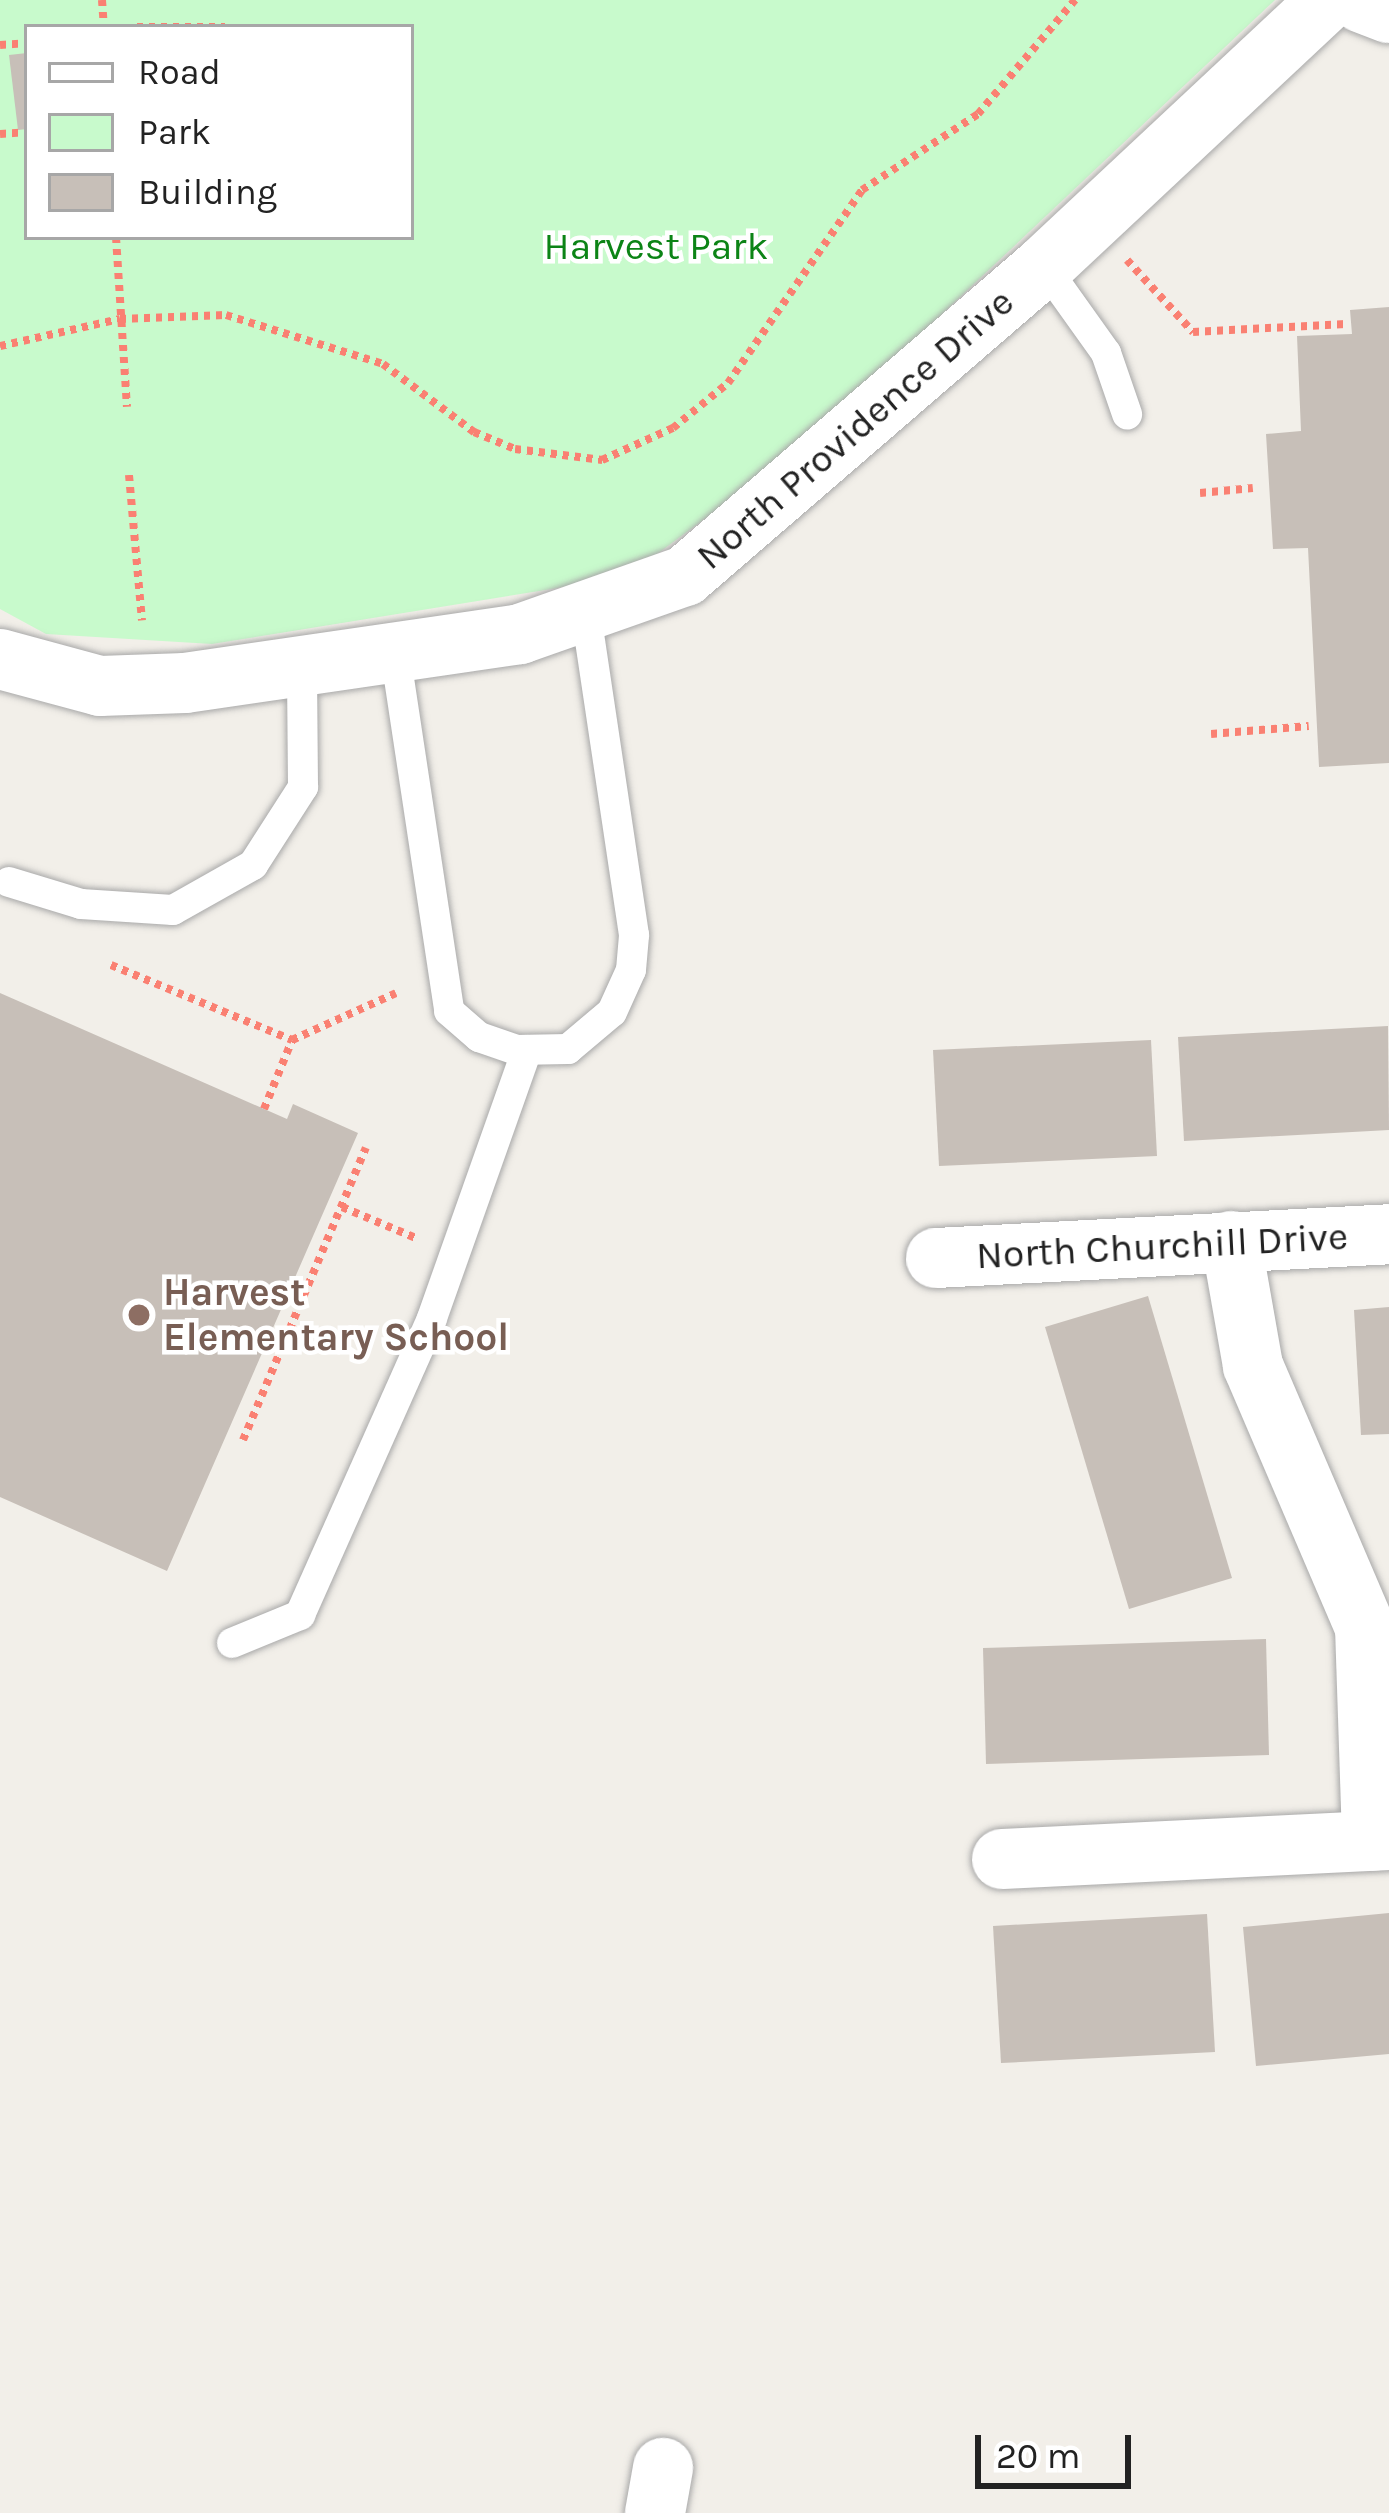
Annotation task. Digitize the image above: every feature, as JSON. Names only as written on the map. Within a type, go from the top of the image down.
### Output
[{"type":"street","name":"North Providence Drive","points":[[0,659],[100,686],[302,665],[520,634],[586,615],[685,576],[1043,266],[1328,0]]},
{"type":"street","points":[[1364,0],[1389,10]]},
{"type":"street","name":"North Churchill Drive","points":[[936,1258],[1389,1234]]},
{"type":"street","points":[[1002,1859],[1381,1841],[1365,1628],[1253,1366],[1231,1241]]},
{"type":"lane","points":[[1043,266],[1106,353],[1127,414]]},
{"type":"lane","points":[[395,652],[449,1011],[479,1037],[527,1050],[568,1049],[612,1012],[631,970],[634,935],[586,615]]},
{"type":"lane","points":[[9,882],[81,904],[173,910],[253,865],[303,787],[302,665]]},
{"type":"lane","points":[[232,1642],[300,1615],[431,1318],[527,1050]]},
{"type":"path","points":[[0,346],[120,319],[226,315],[294,331],[383,364],[474,432],[562,460],[602,460],[673,428],[728,382],[800,291],[862,190],[978,114],[1075,0]]},
{"type":"path","points":[[116,240],[127,407]]},
{"type":"path","points":[[1122,255],[1193,332],[1346,324]]},
{"type":"path","points":[[129,475],[142,620]]},
{"type":"path","points":[[1200,493],[1253,488]]},
{"type":"path","points":[[1211,734],[1309,726]]},
{"type":"path","points":[[111,965],[292,1040]]},
{"type":"path","points":[[264,1109],[292,1040],[396,993]]},
{"type":"path","points":[[244,1440],[366,1148]]},
{"type":"path","points":[[342,1208],[420,1240]]},
{"type":"green space","name":"Harvest Park","points":[[0,0],[1275,0],[799,449],[626,577],[212,644],[46,634],[0,609]]},
{"type":"building","points":[[24,53],[24,129],[18,130],[9,55]]},
{"type":"building","points":[[1389,307],[1389,763],[1319,767],[1308,548],[1273,549],[1266,434],[1301,431],[1297,336],[1352,334],[1350,310]]},
{"type":"building","name":"Harvest Elementary School","points":[[0,993],[287,1119],[293,1104],[358,1133],[167,1571],[0,1497]]},
{"type":"building","points":[[1388,1026],[1389,1130],[1184,1141],[1178,1037]]},
{"type":"building","points":[[1151,1040],[1157,1156],[939,1166],[933,1050]]},
{"type":"building","points":[[1148,1296],[1232,1578],[1129,1609],[1045,1327]]},
{"type":"building","points":[[1389,1307],[1389,1434],[1361,1435],[1354,1310]]},
{"type":"building","points":[[1266,1639],[1269,1755],[986,1764],[983,1648]]},
{"type":"building","points":[[1389,1913],[1389,2054],[1256,2066],[1243,1927]]},
{"type":"building","points":[[1207,1914],[1215,2052],[1001,2063],[993,1926]]},
{"type":"place","name":"Harvest Elementary School","points":[[139,1315]]}]
